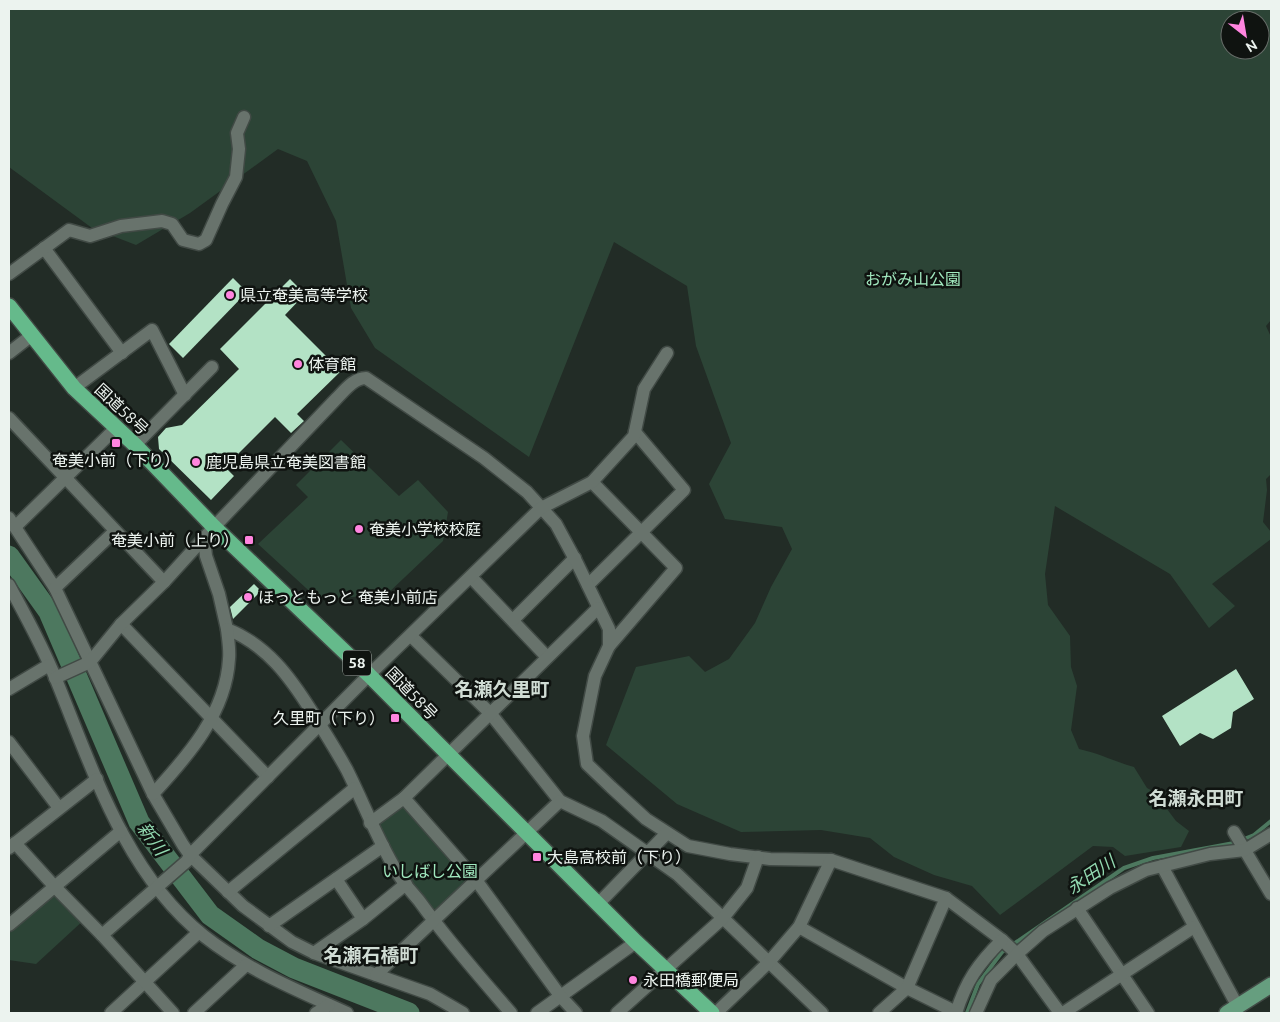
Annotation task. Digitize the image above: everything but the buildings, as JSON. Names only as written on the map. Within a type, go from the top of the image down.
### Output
[{"type":"highway","name":"国道58号","points":[[9,306],[74,388],[135,445],[209,532],[369,675],[636,942],[712,1013]]},
{"type":"main road","points":[[1233,1010],[1271,985]]},
{"type":"street","points":[[9,274],[69,230],[90,236],[121,226],[162,221],[172,224],[183,240],[199,244],[206,240],[236,177],[239,149],[237,133],[244,117]]},
{"type":"street","points":[[44,248],[122,353]]},
{"type":"street","points":[[74,388],[152,330],[185,395]]},
{"type":"street","points":[[9,353],[32,335]]},
{"type":"street","points":[[102,935],[189,858],[369,675],[541,508],[592,482],[634,436],[644,389],[667,353]]},
{"type":"street","points":[[135,445],[212,367]]},
{"type":"street","points":[[55,678],[90,662],[121,624],[164,582],[337,398],[361,378],[366,378],[484,458],[527,492],[556,524],[575,558],[608,629],[609,646]]},
{"type":"street","points":[[12,427],[66,478],[164,582]]},
{"type":"street","points":[[116,428],[66,478],[12,522],[55,588],[153,794],[189,858],[243,906],[292,942],[314,953],[430,994],[462,1013]]},
{"type":"street","points":[[588,585],[684,490],[635,432]]},
{"type":"street","points":[[592,482],[676,568],[609,646],[595,676],[583,736],[587,764],[646,819],[688,846],[758,858],[831,860],[946,898],[1002,940],[1017,954],[1062,1013],[1194,927]]},
{"type":"street","points":[[55,588],[116,530]]},
{"type":"street","points":[[153,794],[193,747],[212,718],[224,692],[230,659],[227,629],[219,594],[206,556],[209,532]]},
{"type":"street","points":[[513,620],[575,558]]},
{"type":"street","points":[[471,577],[548,657]]},
{"type":"street","points":[[9,585],[50,664],[106,803],[136,857],[182,916],[200,932],[246,965],[348,1013]]},
{"type":"street","points":[[370,823],[404,798],[598,608]]},
{"type":"street","points":[[121,624],[268,777]]},
{"type":"street","points":[[227,629],[241,634],[274,659],[291,679],[347,771],[370,823],[398,874],[433,921],[511,1013]]},
{"type":"street","points":[[411,636],[490,713],[560,801],[602,821],[677,874],[822,1013]]},
{"type":"street","points":[[9,689],[50,664]]},
{"type":"street","points":[[9,742],[58,808]]},
{"type":"street","points":[[97,779],[12,846],[102,935],[144,984],[173,1013]]},
{"type":"street","points":[[228,892],[355,788]]},
{"type":"street","points":[[404,798],[476,880],[561,997],[576,1013]]},
{"type":"street","points":[[376,975],[560,801]]},
{"type":"street","points":[[9,925],[121,831]]},
{"type":"street","points":[[1234,832],[1271,894]]},
{"type":"street","points":[[598,904],[668,833]]},
{"type":"street","points":[[976,1013],[991,980],[1043,931],[1077,908],[1110,888],[1146,870],[1210,854],[1245,850],[1271,834]]},
{"type":"street","points":[[269,926],[383,846]]},
{"type":"street","points":[[617,1013],[723,918],[747,888],[758,858]]},
{"type":"street","points":[[716,1013],[769,962],[799,927],[831,860]]},
{"type":"street","points":[[1162,866],[1194,927],[1233,1010]]},
{"type":"street","points":[[336,879],[363,919]]},
{"type":"street","points":[[314,953],[363,919],[406,884]]},
{"type":"street","points":[[879,1013],[907,988],[946,898]]},
{"type":"street","points":[[1077,908],[1148,1013]]},
{"type":"street","points":[[799,927],[907,988],[956,1013],[963,992],[982,959],[1002,940]]},
{"type":"street","points":[[110,1013],[200,932]]},
{"type":"street","points":[[537,1013],[636,942]]},
{"type":"street","points":[[194,1013],[246,965]]},
{"type":"street","points":[[316,1013],[329,1005]]},
{"type":"green space","name":"おがみ山公園","points":[[9,9],[1271,9],[1271,320],[1266,326],[1271,337],[1271,474],[1266,479],[1267,490],[1263,522],[1271,532],[1271,539],[1212,584],[1235,606],[1209,628],[1170,574],[1055,506],[1045,574],[1048,605],[1070,636],[1071,667],[1077,686],[1071,730],[1079,749],[1134,767],[1147,788],[1158,794],[1176,821],[1189,831],[1181,847],[1125,856],[1113,847],[1093,846],[1000,915],[972,886],[934,875],[894,857],[870,838],[821,830],[741,832],[677,804],[606,745],[636,667],[689,656],[705,672],[729,659],[755,623],[771,587],[792,549],[782,527],[725,519],[709,484],[731,443],[696,346],[687,286],[614,242],[529,457],[375,348],[351,308],[336,221],[307,161],[278,149],[190,213],[136,245],[92,228],[9,167]]},
{"type":"green space","name":"奄美小学校校庭","points":[[341,440],[399,496],[418,480],[448,512],[443,541],[386,595],[318,599],[258,544],[308,497],[296,485]]},
{"type":"green space","name":"いしばし公園","points":[[405,801],[473,879],[432,918],[373,825]]},
{"type":"green space","points":[[55,887],[86,918],[36,964],[9,960],[9,925]]},
{"type":"waterway","name":"新川","points":[[9,556],[49,612],[139,822],[210,915],[258,949],[294,968],[409,1013]]},
{"type":"waterway","name":"永田川","points":[[967,1013],[978,984],[1002,952],[1124,868],[1153,858],[1234,843],[1254,835],[1271,821]]},
{"type":"place","name":"県立奄美高等学校","points":[[230,295]]},
{"type":"place","name":"体育館","points":[[298,364]]},
{"type":"place","name":"奄美小前（下り）","points":[[116,443]]},
{"type":"place","name":"鹿児島県立奄美図書館","points":[[196,462]]},
{"type":"place","name":"奄美小学校校庭","points":[[359,529]]},
{"type":"place","name":"奄美小前（上り）","points":[[249,540]]},
{"type":"place","name":"ほっともっと 奄美小前店","points":[[248,597]]},
{"type":"place","name":"久里町（下り）","points":[[395,718]]},
{"type":"place","name":"大島高校前（下り）","points":[[537,857]]},
{"type":"place","name":"永田橋郵便局","points":[[633,980]]},
{"type":"district","name":"名瀬久里町","points":[[502,689]]},
{"type":"district","name":"名瀬永田町","points":[[1196,798]]},
{"type":"district","name":"名瀬石橋町","points":[[371,955]]}]
